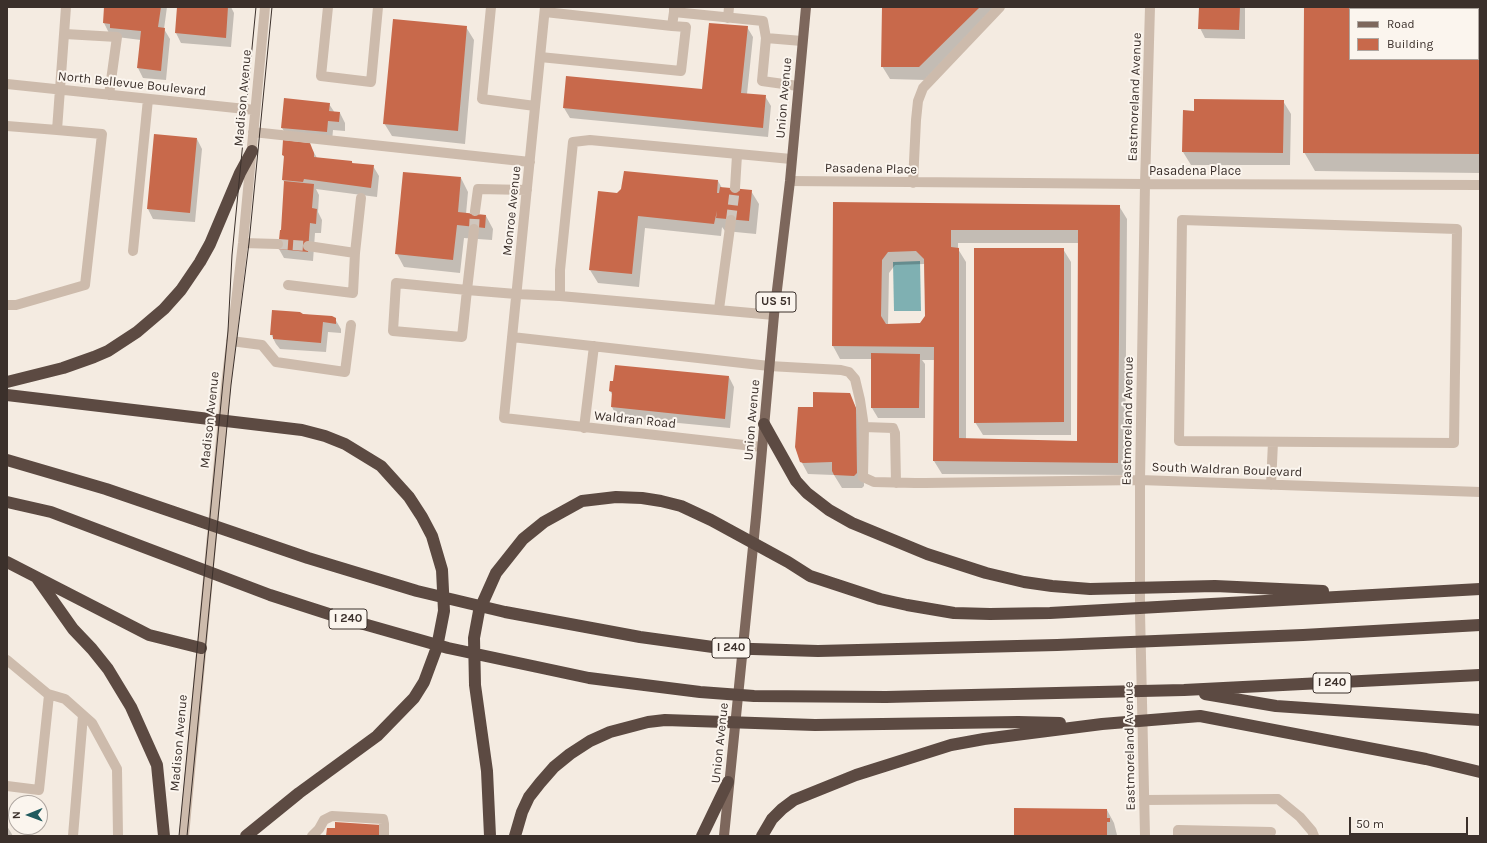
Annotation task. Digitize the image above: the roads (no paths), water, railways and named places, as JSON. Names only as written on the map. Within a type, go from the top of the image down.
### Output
[{"type":"highway","points":[[7,382],[63,368],[94,357],[137,332],[164,310],[181,290],[210,244],[240,173],[252,151]]},
{"type":"highway","points":[[7,395],[302,430],[324,436],[345,444],[381,466],[409,497],[432,536],[442,570],[444,611],[437,647],[424,682],[414,698],[377,736],[299,793],[246,836]]},
{"type":"highway","points":[[764,424],[796,481],[807,493],[829,510],[852,523],[927,554],[986,573],[1024,582],[1090,589],[1214,586],[1392,594]]},
{"type":"highway","name":"I 240","points":[[7,460],[106,489],[308,558],[417,591],[505,612],[640,637],[720,648],[818,651],[1057,645],[1303,635],[1480,625]]},
{"type":"highway","points":[[490,836],[487,771],[475,684],[474,638],[479,611],[496,573],[523,539],[544,522],[582,501],[616,497],[662,501],[681,506],[711,520],[788,562],[810,576],[880,599],[907,606],[954,613],[1050,613],[1480,590]]},
{"type":"highway","name":"I 240","points":[[7,502],[51,512],[270,595],[332,615],[448,648],[589,678],[700,692],[754,696],[894,696],[1184,690],[1480,675]]},
{"type":"highway","points":[[7,562],[149,635],[201,648]]},
{"type":"highway","points":[[37,578],[73,629],[92,648],[108,669],[131,707],[157,766],[164,836]]},
{"type":"highway","points":[[1184,690],[1276,706],[1480,720]]},
{"type":"highway","points":[[762,836],[772,819],[794,800],[856,775],[951,745],[984,739],[1102,724],[1200,716],[1426,759],[1480,772]]},
{"type":"highway","points":[[515,836],[522,812],[530,797],[554,767],[590,741],[610,732],[648,722],[664,720],[815,725],[1018,722],[1102,724]]},
{"type":"highway","points":[[702,836],[728,782]]},
{"type":"main road","name":"Union Avenue","points":[[724,836],[728,782],[756,517],[774,315],[790,181],[806,7]]},
{"type":"street","points":[[57,130],[66,7]]},
{"type":"street","name":"Madison Avenue","points":[[184,836],[226,385],[243,243],[265,7]]},
{"type":"street","points":[[328,7],[321,76],[371,82],[378,7]]},
{"type":"street","points":[[491,7],[482,99],[535,106]]},
{"type":"street","points":[[728,18],[729,7]]},
{"type":"street","points":[[913,183],[918,101],[923,88],[1000,7]]},
{"type":"street","name":"Eastmoreland Avenue","points":[[1145,836],[1140,480],[1145,184],[1150,7]]},
{"type":"street","points":[[540,57],[681,70],[686,27],[545,10]]},
{"type":"street","name":"Monroe Avenue","points":[[504,418],[545,10]]},
{"type":"street","points":[[672,26],[674,10],[728,18],[763,21],[766,38],[762,82],[798,86]]},
{"type":"street","points":[[65,34],[117,38],[109,95]]},
{"type":"street","points":[[766,38],[802,41]]},
{"type":"street","name":"North Bellevue Boulevard","points":[[7,84],[255,110]]},
{"type":"street","points":[[133,251],[148,99]]},
{"type":"street","points":[[7,126],[102,134],[84,285],[16,305],[7,305]]},
{"type":"street","points":[[253,132],[530,162]]},
{"type":"street","points":[[560,296],[560,270],[573,142],[590,140],[791,159]]},
{"type":"street","points":[[735,188],[738,155]]},
{"type":"street","name":"Pasadena Place","points":[[790,181],[913,183],[1480,185]]},
{"type":"street","points":[[476,212],[478,189],[526,190]]},
{"type":"street","points":[[288,285],[353,293],[355,253],[361,198]]},
{"type":"street","points":[[718,309],[732,220]]},
{"type":"street","points":[[1182,220],[1457,229],[1454,443],[1273,442],[1179,441],[1182,220]]},
{"type":"street","points":[[474,229],[467,290],[462,337],[393,331],[396,283],[467,290],[516,294],[560,296],[718,309],[774,315]]},
{"type":"street","points":[[243,243],[278,244]]},
{"type":"street","points":[[308,246],[355,253]]},
{"type":"street","points":[[231,341],[262,345],[276,362],[344,372],[351,325]]},
{"type":"street","points":[[512,337],[769,366],[841,370],[849,372],[855,379],[864,428],[893,428],[895,433],[896,483]]},
{"type":"street","points":[[584,428],[594,346]]},
{"type":"street","name":"Waldran Road","points":[[504,418],[762,447]]},
{"type":"street","name":"South Waldran Boulevard","points":[[864,428],[863,477],[874,482],[925,483],[1140,480],[1480,492]]},
{"type":"street","points":[[1271,485],[1273,442]]},
{"type":"street","points":[[7,660],[48,694],[65,699],[92,724],[117,769],[118,836]]},
{"type":"street","points":[[7,786],[39,790],[48,694]]},
{"type":"street","points":[[73,836],[83,715]]},
{"type":"street","points":[[1144,800],[1278,799],[1287,804],[1300,817],[1312,831],[1314,836]]},
{"type":"street","points":[[312,836],[319,829],[324,820],[332,816],[383,819],[384,836]]},
{"type":"street","points":[[1178,836],[1178,830],[1271,832]]},
{"type":"water","points":[[920,261],[921,311],[894,311],[893,262]]},
{"type":"tunnel","points":[[731,220],[735,188]]},
{"type":"tunnel","points":[[474,229],[475,211]]},
{"type":"tunnel","points":[[278,244],[308,246]]},
{"type":"tram line","points":[[179,836],[228,331],[232,255],[256,7]]},
{"type":"tram line","points":[[187,836],[231,385],[249,243],[272,7]]}]
